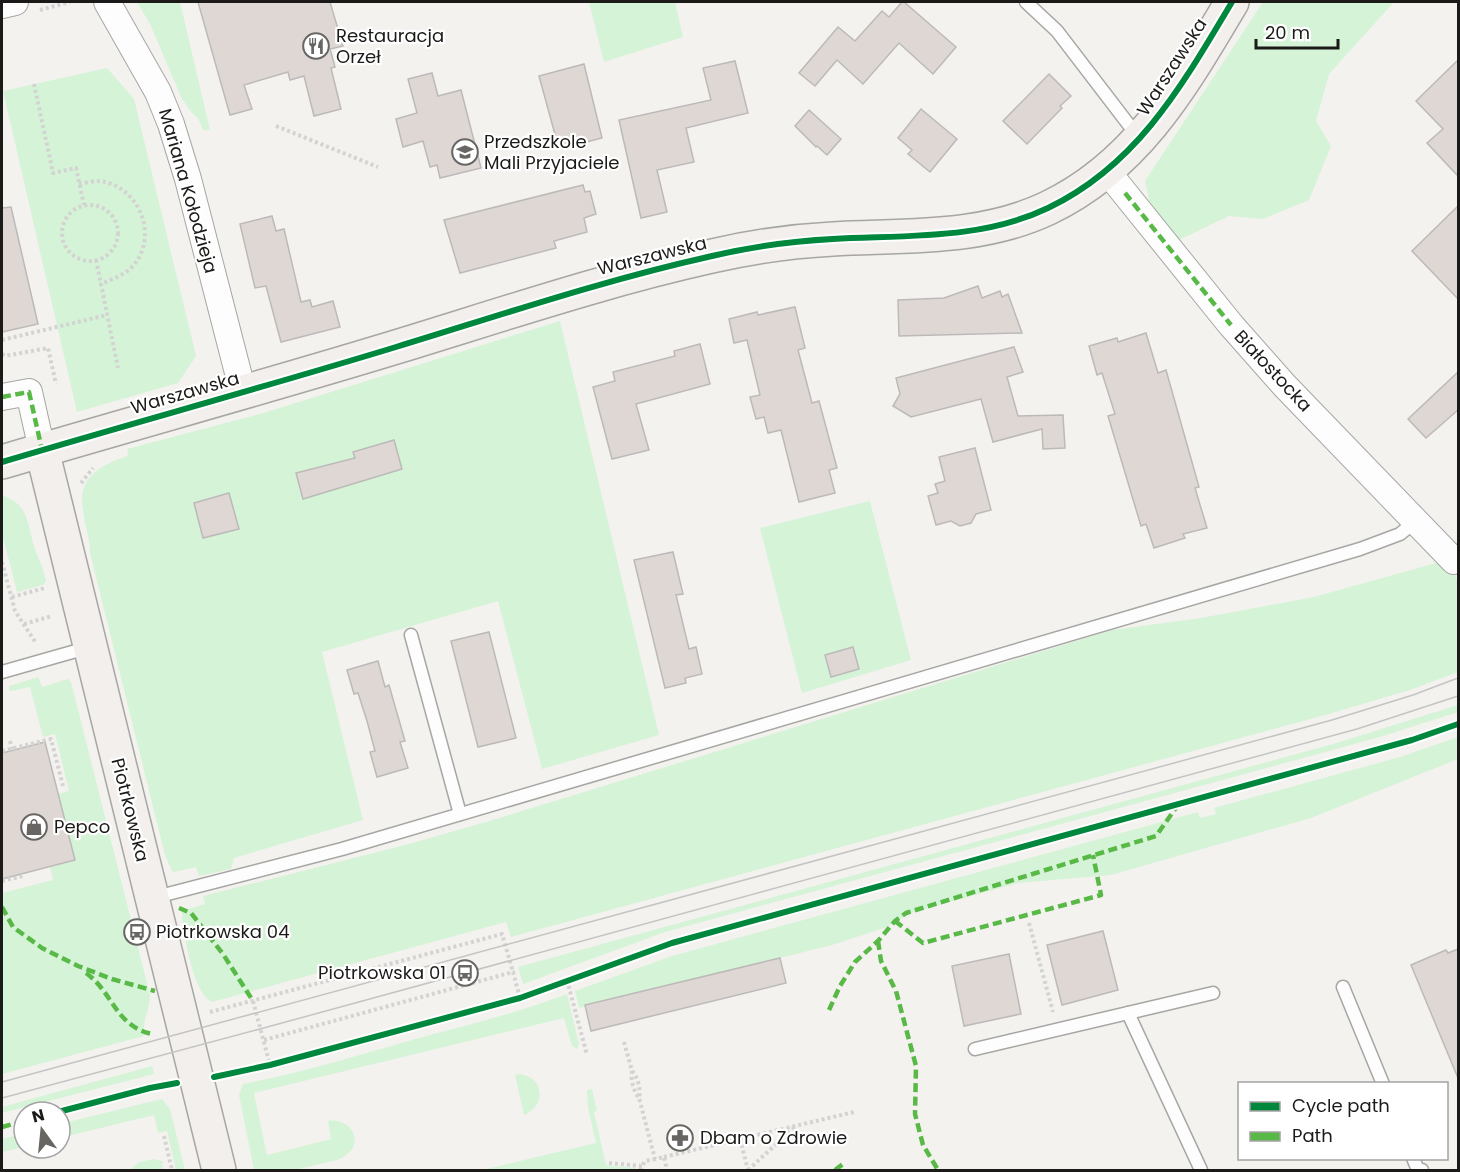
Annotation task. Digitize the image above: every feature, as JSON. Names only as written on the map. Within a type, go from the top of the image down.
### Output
[{"type":"street","points":[[2,5],[15,2]]},
{"type":"street","name":"Mariana Kołodzieja","points":[[107,2],[158,92],[171,124],[188,179],[243,392]]},
{"type":"street","name":"Warszawska","points":[[2,462],[396,347],[611,281],[712,256],[755,247],[814,240],[945,235],[999,225],[1049,207],[1074,194],[1106,170],[1143,136],[1177,93],[1232,2]]},
{"type":"street","name":"Białostocka","points":[[1106,170],[1247,343],[1285,386],[1417,520],[1454,561]]},
{"type":"street","points":[[2,397],[29,392],[42,450]]},
{"type":"street","name":"Piotrkowska","points":[[42,450],[219,1170]]},
{"type":"lane","points":[[1026,2],[1057,31],[1129,125],[1143,136]]},
{"type":"lane","points":[[152,898],[300,860],[460,814],[1360,549],[1400,534],[1417,520]]},
{"type":"lane","points":[[411,635],[460,814]]},
{"type":"lane","points":[[2,672],[90,647]]},
{"type":"lane","points":[[1343,987],[1383,1082]]},
{"type":"lane","points":[[975,1049],[1214,993]]},
{"type":"lane","points":[[1128,1012],[1201,1170]]},
{"type":"path","points":[[34,84],[52,173],[76,168],[84,205]]},
{"type":"path","points":[[276,126],[378,167]]},
{"type":"path","points":[[79,184],[98,181],[115,186],[129,195],[138,205],[144,222],[146,238],[133,267],[101,284]]},
{"type":"path","points":[[84,205],[95,205],[105,209],[113,216],[117,226],[118,237],[114,248],[96,260],[84,260],[73,255],[65,245],[62,232],[65,220],[73,211],[84,205]]},
{"type":"path","points":[[96,260],[118,368]]},
{"type":"path","points":[[2,340],[107,315]]},
{"type":"path","points":[[78,488],[86,475],[100,463]]},
{"type":"path","points":[[2,562],[15,611],[36,643],[40,661]]},
{"type":"path","points":[[12,597],[49,586]]},
{"type":"path","points":[[24,624],[53,616],[62,617]]},
{"type":"path","points":[[2,751],[51,739],[63,786]]},
{"type":"path","points":[[10,741],[12,749]]},
{"type":"path","points":[[2,881],[23,876]]},
{"type":"path","points":[[1029,923],[1052,1009]]},
{"type":"path","points":[[207,1013],[502,934],[520,998]]},
{"type":"path","points":[[264,1040],[513,972]]},
{"type":"path","points":[[567,980],[587,1055]]},
{"type":"path","points":[[253,1001],[270,1065]]},
{"type":"path","points":[[624,1042],[632,1071],[636,1074],[639,1098],[655,1159]]},
{"type":"path","points":[[609,1162],[641,1168],[645,1161],[854,1112]]},
{"type":"path","points":[[740,1139],[748,1170],[797,1125]]},
{"type":"path","points":[[164,1136],[172,1170]]},
{"type":"path","points":[[664,1157],[667,1170]]},
{"type":"green space","points":[[137,2],[180,2],[210,130],[203,130],[198,118],[182,99],[150,24]]},
{"type":"green space","points":[[589,2],[675,2],[683,37],[604,62]]},
{"type":"green space","points":[[1263,2],[1394,2],[1329,74],[1316,121],[1331,146],[1309,200],[1263,219],[1229,216],[1179,240],[1150,205],[1145,181]]},
{"type":"green space","points":[[107,68],[134,99],[196,356],[178,383],[77,412],[3,91]]},
{"type":"green space","points":[[560,321],[659,735],[542,769],[498,601],[322,652],[363,820],[234,858],[231,869],[199,876],[196,867],[172,871],[165,855],[90,553],[82,499],[87,481],[100,468],[128,456],[127,449],[260,414]]},
{"type":"green space","points":[[2,495],[18,504],[26,516],[46,581],[43,585],[17,592],[2,533]]},
{"type":"green space","points":[[870,501],[911,660],[802,693],[760,528]]},
{"type":"green space","points":[[1436,563],[1450,570],[1458,582],[1458,672],[1413,689],[1329,714],[511,937],[506,922],[212,1002],[205,997],[195,977],[185,939],[182,911],[205,904],[203,896],[409,844],[486,822],[1112,630],[1201,618],[1314,597]]},
{"type":"green space","points":[[38,677],[42,687],[68,679],[71,682],[150,1000],[144,1025],[144,1036],[2,1074],[2,893],[53,880],[50,867],[75,860],[58,794],[69,791],[55,734],[43,737],[30,687],[9,690],[9,686]]},
{"type":"green space","points":[[1458,705],[1458,712],[1380,737],[665,932],[523,984],[518,967],[1333,744]]},
{"type":"green space","points":[[1458,737],[1458,759],[1311,818],[1111,875],[1018,883],[911,913],[884,928],[832,945],[579,1008],[575,991],[672,956],[1198,812],[1200,818],[1216,814],[1214,808],[1400,757]]},
{"type":"green space","points":[[567,994],[579,1044],[577,1049],[572,1046],[564,1018],[254,1093],[267,1155],[331,1139],[328,1121],[348,1126],[352,1131],[354,1143],[346,1155],[333,1161],[287,1171],[254,1170],[239,1095],[243,1084],[471,1024]]},
{"type":"green space","points":[[152,1066],[154,1074],[53,1100],[28,1100]]},
{"type":"green space","points":[[519,1074],[534,1080],[540,1092],[536,1105],[524,1115],[515,1075]]},
{"type":"green space","points":[[592,1089],[597,1111],[594,1112],[606,1165],[636,1168],[635,1170],[482,1170],[596,1143],[588,1108],[587,1090]]},
{"type":"green space","points":[[162,1099],[170,1109],[185,1170],[176,1170],[167,1131],[158,1133],[154,1115],[72,1135],[72,1121]]},
{"type":"green space","points":[[12,1104],[12,1110],[2,1113],[2,1107]]},
{"type":"green space","points":[[12,1136],[12,1150],[2,1152],[2,1139]]},
{"type":"green space","points":[[154,1159],[165,1162],[162,1163],[163,1170],[130,1170],[139,1162]]},
{"type":"building","points":[[198,2],[330,2],[343,46],[330,49],[335,67],[331,68],[341,109],[314,116],[304,76],[290,80],[288,72],[244,85],[252,109],[230,115]]},
{"type":"building","points":[[902,2],[956,47],[933,74],[899,43],[863,84],[837,60],[815,86],[799,73],[838,27],[855,41],[882,11],[889,17]]},
{"type":"building","points":[[1458,60],[1458,176],[1427,143],[1443,129],[1416,101]]},
{"type":"building","points":[[735,61],[748,113],[686,128],[694,162],[657,170],[667,212],[641,218],[619,120],[711,100],[703,68]]},
{"type":"building","points":[[584,64],[602,138],[559,149],[539,76]]},
{"type":"building","points":[[432,73],[438,96],[461,90],[481,168],[440,178],[437,165],[430,167],[423,141],[403,147],[396,119],[417,113],[408,79]]},
{"type":"building","points":[[1049,74],[1071,96],[1027,144],[1003,121]]},
{"type":"building","points":[[921,109],[957,139],[930,172],[908,154],[912,150],[898,138]]},
{"type":"building","points":[[809,110],[841,139],[827,155],[795,126]]},
{"type":"building","points":[[583,185],[585,192],[590,191],[596,214],[584,218],[587,232],[554,241],[556,248],[460,273],[444,220]]},
{"type":"building","points":[[1458,206],[1458,299],[1412,251]]},
{"type":"building","points":[[11,207],[38,324],[2,332],[2,208]]},
{"type":"building","points":[[272,216],[276,231],[284,229],[301,302],[310,300],[312,307],[333,301],[340,327],[281,342],[266,286],[255,288],[240,224]]},
{"type":"building","points":[[978,286],[982,298],[1000,291],[1002,297],[1008,294],[1022,333],[899,336],[898,300],[944,298]]},
{"type":"building","points":[[795,307],[805,348],[798,350],[812,403],[819,401],[837,468],[829,470],[835,493],[799,502],[781,430],[768,433],[764,417],[756,419],[750,397],[760,395],[747,340],[734,343],[729,319],[757,312],[758,315]]},
{"type":"building","points":[[1146,333],[1158,373],[1166,370],[1199,487],[1195,488],[1207,528],[1183,534],[1185,538],[1154,548],[1146,524],[1141,526],[1108,416],[1115,414],[1102,373],[1097,375],[1089,346],[1117,338],[1118,342]]},
{"type":"building","points":[[700,344],[710,384],[636,404],[649,450],[612,459],[593,387],[615,381],[613,372],[675,356],[674,351]]},
{"type":"building","points":[[1014,347],[1023,372],[1007,377],[1018,416],[1063,415],[1065,448],[1043,449],[1042,429],[993,442],[981,399],[911,417],[893,406],[900,394],[896,378]]},
{"type":"building","points":[[1458,372],[1458,410],[1426,438],[1408,419]]},
{"type":"building","points":[[394,440],[402,469],[303,499],[296,473],[355,458],[353,452]]},
{"type":"building","points":[[975,448],[991,510],[976,514],[971,523],[960,526],[951,521],[936,525],[928,496],[938,493],[935,484],[945,481],[939,457]]},
{"type":"building","points":[[229,493],[239,529],[203,538],[194,503]]},
{"type":"building","points":[[673,552],[683,594],[676,595],[689,649],[696,647],[702,674],[685,678],[686,683],[665,688],[634,560]]},
{"type":"building","points":[[489,632],[516,738],[478,747],[451,641]]},
{"type":"building","points":[[853,647],[859,669],[831,677],[825,655]]},
{"type":"building","points":[[378,661],[385,687],[389,685],[405,741],[400,742],[408,768],[377,777],[370,752],[375,751],[367,721],[358,693],[354,694],[347,670]]},
{"type":"building","name":"Pepco","points":[[45,742],[75,860],[2,879],[2,753]]},
{"type":"building","points":[[1103,931],[1118,990],[1062,1005],[1047,945]]},
{"type":"building","points":[[1458,949],[1458,1078],[1411,965],[1446,950],[1448,953]]},
{"type":"building","points":[[1009,954],[1021,1014],[964,1026],[952,966]]},
{"type":"building","points":[[780,958],[786,983],[591,1031],[585,1005]]},
{"type":"tram line","points":[[2,1082],[1332,720],[1413,695],[1458,678]]},
{"type":"tram line","points":[[2,1098],[1357,729],[1458,696]]},
{"type":"marked path","points":[[1125,193],[1231,325]]},
{"type":"marked path","points":[[2,397],[29,392],[42,450]]},
{"type":"marked path","points":[[829,1010],[855,962],[895,921],[906,913],[1156,836],[1178,805]]},
{"type":"marked path","points":[[895,921],[923,943],[1101,895],[1093,855]]},
{"type":"marked path","points":[[2,907],[13,927],[42,948],[78,966],[112,979],[155,991]]},
{"type":"marked path","points":[[179,908],[191,913],[223,954],[253,1001]]},
{"type":"marked path","points":[[878,941],[881,961],[896,991],[916,1066],[915,1114],[923,1145],[938,1170]]},
{"type":"marked path","points":[[86,973],[130,1024],[152,1034]]},
{"type":"marked path","points":[[2,1127],[12,1124]]},
{"type":"marked path","points":[[835,1170],[843,1164]]},
{"type":"cycle path","points":[[2,462],[672,265],[772,245],[818,240],[943,234],[996,226],[1023,218],[1048,208],[1080,190],[1133,146],[1176,92],[1232,2]]},
{"type":"cycle path","points":[[214,1077],[270,1065],[520,998],[672,943],[1412,740],[1458,724]]},
{"type":"cycle path","points":[[72,1108],[177,1083]]},
{"type":"place","name":"Restauracja Orzeł","points":[[316,46]]},
{"type":"place","name":"Przedszkole Mali Przyjaciele","points":[[465,152]]},
{"type":"place","name":"Pepco","points":[[34,827]]},
{"type":"place","name":"Piotrkowska 04","points":[[137,932]]},
{"type":"place","name":"Piotrkowska 01","points":[[465,973]]},
{"type":"place","name":"Dbam o Zdrowie","points":[[680,1138]]}]
